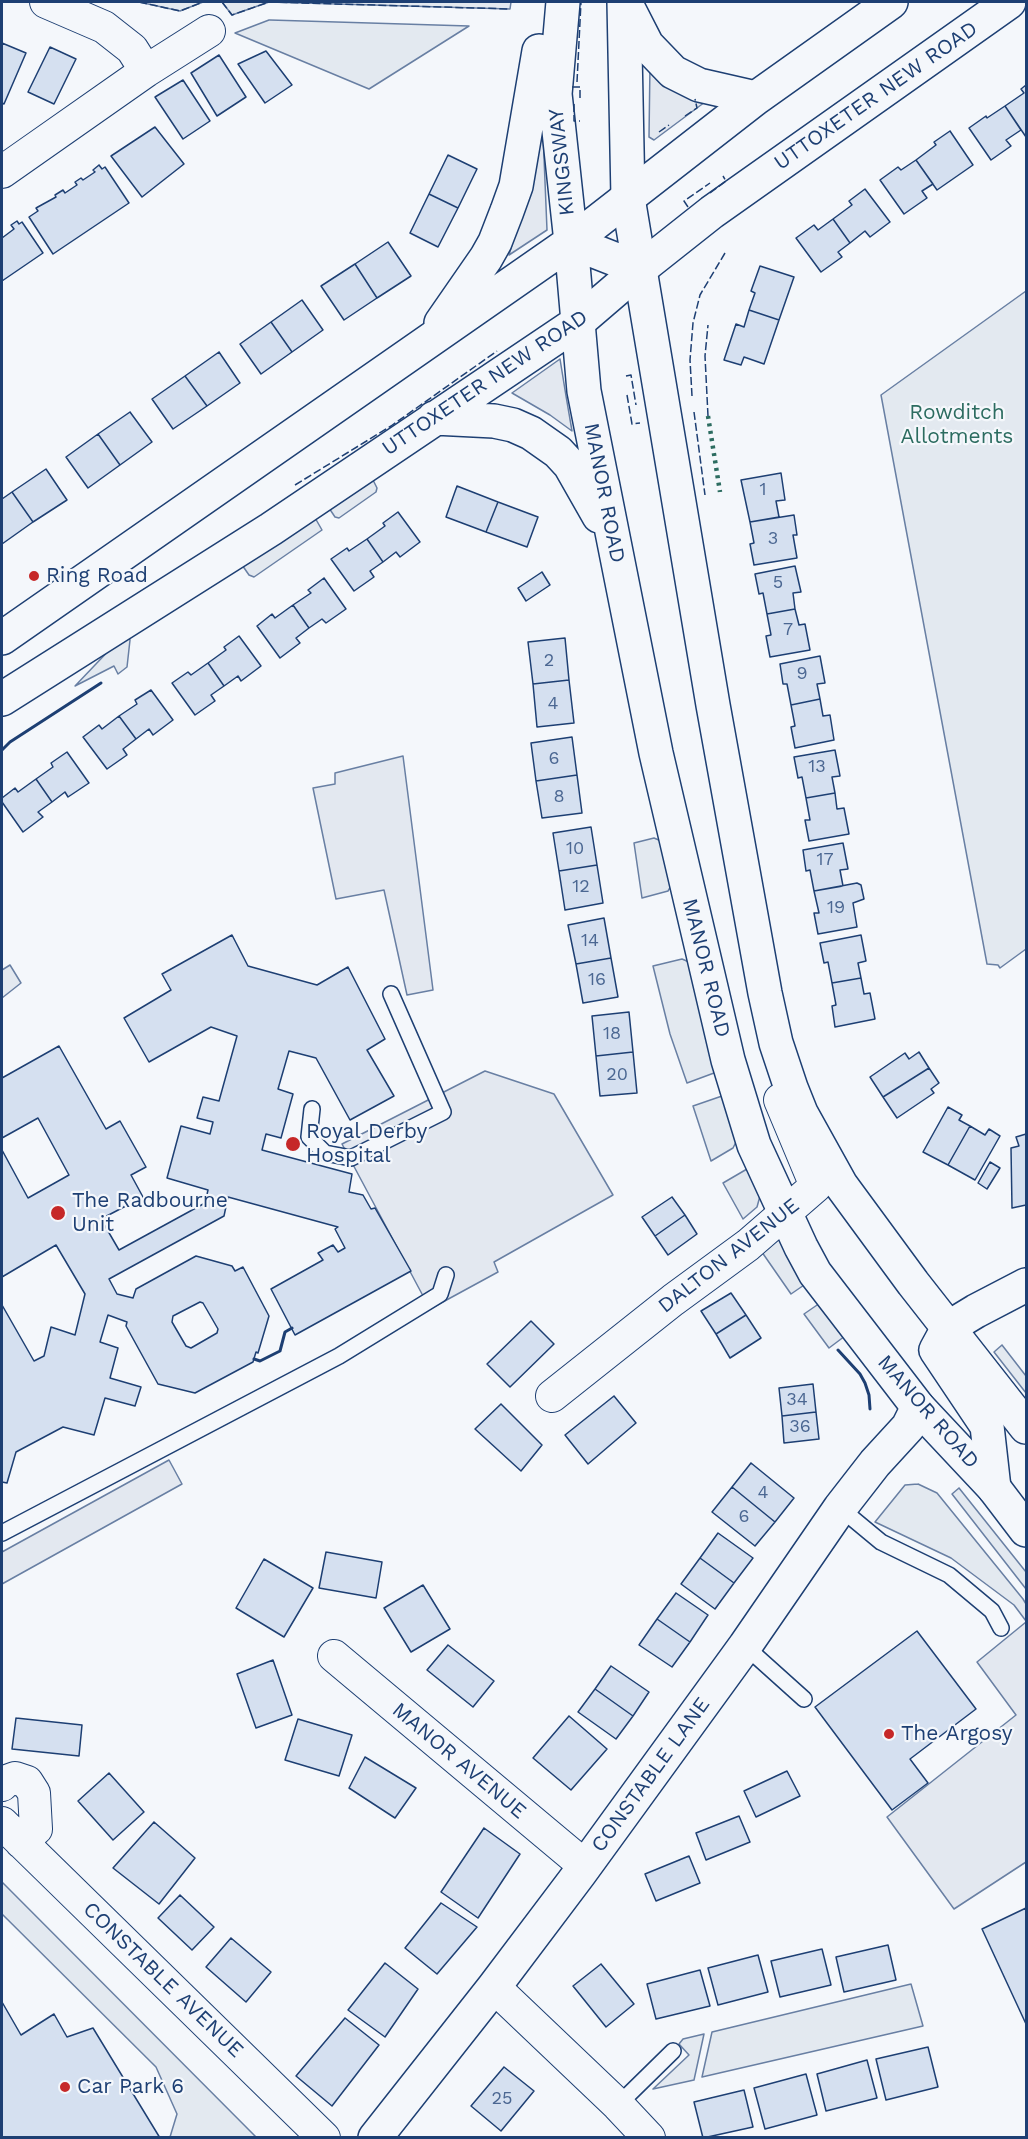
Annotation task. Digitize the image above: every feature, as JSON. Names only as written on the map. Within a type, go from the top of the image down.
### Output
[{"type":"main road","points":[[430,339],[486,258],[507,212],[516,186],[537,61],[551,2]]},
{"type":"main road","name":"KINGSWAY","points":[[563,2],[555,94],[577,323]]},
{"type":"main road","points":[[624,2],[647,45],[673,72],[699,85],[756,98]]},
{"type":"main road","points":[[624,2],[628,198],[713,705],[776,1043],[798,1107],[841,1185],[875,1234],[1026,1426]]},
{"type":"main road","points":[[2,638],[571,242],[756,98],[891,2]]},
{"type":"main road","name":"UTTOXETER NEW ROAD","points":[[2,699],[271,529],[524,360],[577,323],[640,268],[712,212],[1009,2]]},
{"type":"main road","points":[[571,242],[640,268]]},
{"type":"main road","name":"MANOR ROAD","points":[[577,323],[584,391],[658,764],[728,1060],[754,1145],[815,1273],[918,1407],[994,1488],[1026,1530]]},
{"type":"main road","points":[[434,418],[494,421],[513,425],[543,441],[570,465],[614,541]]},
{"type":"main road","points":[[994,1488],[987,1426],[936,1350],[948,1328],[1026,1285]]},
{"type":"main road","name":"CONSTABLE LANE","points":[[375,2138],[494,1987],[585,1866],[745,1646],[840,1508],[875,1462],[908,1427],[918,1407]]},
{"type":"street","points":[[46,2],[104,27],[132,49],[146,71]]},
{"type":"street","points":[[2,172],[146,71],[209,31]]},
{"type":"street","name":"DALTON AVENUE","points":[[552,1396],[785,1214],[816,1186],[778,1095],[776,1043]]},
{"type":"street","name":"MANOR AVENUE","points":[[334,1656],[585,1866]]},
{"type":"street","points":[[2,1785],[15,1778],[27,1782],[34,1793],[36,1829],[11,1832]]},
{"type":"street","name":"CONSTABLE AVENUE","points":[[11,1832],[324,2138]]},
{"type":"street","points":[[494,1987],[618,2105],[649,2138]]},
{"type":"lane","points":[[312,1109],[309,1137],[325,1153],[351,1158],[443,1112],[391,994]]},
{"type":"lane","points":[[2,1533],[339,1356],[440,1294],[446,1275]]},
{"type":"lane","points":[[840,1508],[881,1542],[949,1575],[992,1611],[1001,1628]]},
{"type":"lane","points":[[745,1646],[804,1699]]},
{"type":"lane","points":[[618,2105],[673,2051]]},
{"type":"green space","points":[[139,2],[203,2],[180,11]]},
{"type":"green space","points":[[222,2],[269,2],[232,15]]},
{"type":"green space","points":[[269,2],[511,2],[510,9]]},
{"type":"green space","points":[[269,20],[469,26],[369,89],[235,33]]},
{"type":"green space","name":"Rowditch Allotments","points":[[1026,291],[1026,949],[1000,968],[998,965],[987,964],[881,395]]},
{"type":"green space","points":[[373,480],[377,488],[376,492],[339,518],[335,517],[329,508]]},
{"type":"green space","points":[[314,516],[322,530],[254,577],[249,575],[240,562]]},
{"type":"green space","points":[[128,635],[130,640],[127,667],[118,674],[114,666],[75,686],[115,644]]},
{"type":"green space","points":[[654,838],[661,841],[671,886],[668,891],[642,898],[634,843]]},
{"type":"green space","points":[[682,959],[689,962],[715,1067],[714,1073],[687,1083],[670,1034],[653,966]]},
{"type":"green space","points":[[10,965],[21,983],[2,998],[2,970]]},
{"type":"green space","points":[[722,1096],[736,1142],[733,1148],[711,1161],[693,1106]]},
{"type":"green space","points":[[747,1169],[760,1196],[757,1207],[743,1219],[723,1183]]},
{"type":"green space","points":[[772,1236],[780,1239],[807,1283],[791,1294],[757,1245]]},
{"type":"green space","points":[[820,1303],[845,1336],[829,1348],[804,1314]]},
{"type":"green space","points":[[1002,1345],[1026,1376],[1026,1393],[994,1352]]},
{"type":"green space","points":[[918,1484],[937,1493],[1023,1599],[1026,1604],[1026,1621],[1014,1605],[951,1558],[875,1522],[905,1485]]},
{"type":"green space","points":[[959,1488],[1026,1572],[1026,1589],[952,1494]]},
{"type":"green space","points":[[2,1882],[256,2137],[170,2137],[177,2114],[156,2067],[2,1914]]},
{"type":"green space","points":[[911,1984],[923,2026],[702,2077],[712,2032]]},
{"type":"green space","points":[[704,2034],[694,2080],[653,2089],[689,2055],[679,2044],[683,2039]]},
{"type":"shaded area","points":[[650,64],[705,102],[654,140],[649,137]]},
{"type":"shaded area","points":[[543,133],[547,230],[509,255]]},
{"type":"shaded area","points":[[560,359],[572,431],[512,393]]},
{"type":"shaded area","points":[[403,756],[433,990],[407,995],[384,890],[336,899],[313,788],[335,784],[335,773]]},
{"type":"shaded area","points":[[485,1071],[554,1094],[613,1195],[494,1262],[498,1272],[430,1309],[342,1144]]},
{"type":"shaded area","points":[[169,1460],[182,1484],[2,1584],[2,1552]]},
{"type":"shaded area","points":[[1026,1622],[1026,1862],[954,1909],[887,1817],[1016,1715],[977,1662]]},
{"type":"building","points":[[2,43],[26,53],[4,104],[2,103]]},
{"type":"building","points":[[50,47],[76,59],[54,104],[28,92]]},
{"type":"building","points":[[266,51],[292,85],[265,103],[238,64]]},
{"type":"building","points":[[219,55],[246,97],[217,116],[191,73]]},
{"type":"building","points":[[183,80],[210,121],[183,139],[155,97]]},
{"type":"building","points":[[1026,85],[1026,137],[1005,106],[1024,93],[1021,89]]},
{"type":"building","points":[[1005,106],[1021,130],[1006,140],[1011,146],[991,160],[969,128]]},
{"type":"building","points":[[155,127],[184,164],[142,197],[111,156]]},
{"type":"building","points":[[950,131],[973,165],[937,190],[916,160],[936,145],[934,142]]},
{"type":"building","points":[[448,155],[477,169],[458,208],[429,194]]},
{"type":"building","points":[[916,160],[933,184],[922,191],[927,198],[904,214],[880,180],[898,167],[901,170]]},
{"type":"building","points":[[99,165],[102,169],[105,167],[129,203],[53,254],[29,217],[38,211],[36,208],[56,197],[55,195],[63,190],[65,193],[77,185],[75,182],[95,172],[93,170]]},
{"type":"building","points":[[865,189],[890,222],[870,237],[865,231],[850,243],[833,219],[852,205],[849,201]]},
{"type":"building","points":[[429,194],[458,208],[438,247],[410,233]]},
{"type":"building","points":[[833,219],[850,243],[838,252],[842,257],[821,272],[796,238],[814,225],[818,230]]},
{"type":"building","points":[[17,221],[19,224],[22,222],[43,253],[2,281],[2,238],[14,229],[11,225]]},
{"type":"building","points":[[388,242],[411,276],[377,298],[355,264]]},
{"type":"building","points":[[355,264],[377,298],[344,320],[321,286]]},
{"type":"building","points":[[760,266],[794,277],[779,320],[749,310],[755,293],[751,291]]},
{"type":"building","points":[[302,300],[323,330],[292,352],[271,322]]},
{"type":"building","points":[[749,310],[779,320],[764,364],[744,357],[741,365],[724,360],[736,324],[744,327]]},
{"type":"building","points":[[271,322],[292,352],[261,374],[240,344]]},
{"type":"building","points":[[219,352],[240,383],[207,406],[185,376]]},
{"type":"building","points":[[185,376],[207,406],[173,429],[152,399]]},
{"type":"building","points":[[130,412],[152,442],[120,465],[98,434]]},
{"type":"building","points":[[98,434],[120,465],[88,488],[66,457]]},
{"type":"building","points":[[46,469],[67,500],[33,522],[12,492]]},
{"type":"building","points":[[781,473],[785,500],[776,501],[779,517],[750,522],[741,480]]},
{"type":"building","points":[[457,486],[498,502],[486,532],[446,517]]},
{"type":"building","points":[[12,492],[33,522],[2,544],[2,499]]},
{"type":"building","points":[[498,502],[538,517],[527,547],[486,532]]},
{"type":"building","points":[[398,512],[420,542],[400,557],[396,552],[383,562],[367,539],[385,526],[383,523]]},
{"type":"building","points":[[794,515],[797,535],[793,535],[797,558],[754,565],[750,544],[754,543],[750,522]]},
{"type":"building","points":[[367,539],[383,562],[370,571],[374,577],[354,591],[331,559],[347,548],[349,551]]},
{"type":"building","points":[[795,566],[801,592],[793,593],[795,609],[767,614],[763,593],[759,594],[755,574]]},
{"type":"building","points":[[542,572],[550,585],[526,601],[518,588]]},
{"type":"building","points":[[324,578],[346,609],[326,623],[322,619],[309,628],[293,605],[311,593],[308,590]]},
{"type":"building","points":[[293,605],[309,628],[296,638],[300,643],[280,658],[257,626],[272,614],[275,618]]},
{"type":"building","points":[[795,609],[799,625],[805,624],[810,650],[770,657],[766,636],[771,635],[767,614]]},
{"type":"building","points":[[239,636],[261,666],[241,681],[238,676],[224,686],[208,663],[226,650],[224,647]]},
{"type":"building","points":[[565,638],[569,680],[533,684],[528,642]]},
{"type":"building","points":[[820,656],[825,683],[817,684],[820,699],[791,705],[787,684],[783,684],[780,664]]},
{"type":"building","points":[[208,663],[224,686],[211,695],[215,701],[195,715],[172,683],[188,672],[191,675]]},
{"type":"building","points":[[569,680],[574,723],[537,727],[533,684]]},
{"type":"building","points":[[151,690],[173,720],[153,735],[149,729],[136,739],[119,716],[137,704],[135,700]]},
{"type":"building","points":[[820,699],[823,716],[830,715],[834,740],[795,748],[791,727],[795,726],[791,705]]},
{"type":"building","points":[[119,716],[136,739],[123,749],[127,755],[107,769],[83,737],[99,725],[102,729]]},
{"type":"building","points":[[572,737],[577,775],[536,781],[531,743]]},
{"type":"building","points":[[835,750],[840,776],[832,777],[835,793],[806,798],[802,777],[798,778],[794,757]]},
{"type":"building","points":[[67,752],[89,783],[68,797],[65,792],[52,802],[36,779],[53,767],[51,763]]},
{"type":"building","points":[[577,775],[582,813],[542,818],[536,781]]},
{"type":"building","points":[[36,779],[52,802],[38,812],[43,817],[23,832],[2,802],[2,798],[15,788],[18,792]]},
{"type":"building","points":[[835,793],[837,809],[844,808],[849,834],[809,841],[805,820],[810,820],[806,798]]},
{"type":"building","points":[[591,827],[597,865],[559,871],[553,833]]},
{"type":"building","points":[[843,843],[848,869],[840,870],[843,886],[814,891],[810,870],[806,871],[803,850]]},
{"type":"building","points":[[597,865],[603,903],[565,910],[559,871]]},
{"type":"building","points":[[857,883],[861,885],[864,899],[853,903],[857,927],[818,934],[814,913],[819,913],[814,891]]},
{"type":"building","points":[[604,918],[611,958],[576,964],[568,925]]},
{"type":"building","name":"The Radbourne Unit","points":[[232,935],[248,966],[317,985],[348,967],[385,1039],[367,1050],[394,1096],[350,1120],[316,1058],[289,1051],[278,1089],[293,1094],[281,1138],[266,1134],[262,1150],[352,1174],[349,1192],[363,1195],[371,1209],[375,1208],[411,1271],[295,1335],[271,1289],[323,1260],[318,1253],[333,1245],[338,1252],[345,1248],[335,1229],[338,1227],[228,1197],[224,1216],[109,1279],[117,1294],[133,1298],[136,1289],[196,1256],[232,1266],[235,1271],[243,1267],[269,1316],[253,1362],[195,1393],[158,1384],[126,1326],[127,1322],[108,1315],[100,1342],[118,1348],[110,1378],[141,1387],[135,1406],[105,1398],[94,1435],[63,1427],[16,1452],[7,1483],[2,1482],[2,1305],[34,1361],[44,1356],[51,1327],[75,1335],[85,1294],[56,1245],[2,1277],[2,1150],[28,1198],[69,1175],[38,1118],[2,1138],[2,1078],[59,1046],[106,1129],[120,1121],[146,1167],[131,1175],[143,1197],[101,1219],[119,1250],[205,1203],[208,1190],[167,1178],[181,1126],[210,1134],[213,1122],[197,1118],[203,1097],[219,1101],[237,1036],[211,1027],[149,1062],[124,1018],[171,990],[162,974]],"holes":[[[200,1302],[203,1303],[218,1329],[217,1333],[191,1348],[186,1346],[172,1322],[173,1316]]]},
{"type":"building","points":[[861,935],[866,961],[858,963],[861,978],[832,983],[828,962],[824,963],[820,943]]},
{"type":"building","points":[[611,958],[618,997],[583,1003],[576,964]]},
{"type":"building","points":[[861,978],[864,994],[870,993],[875,1019],[835,1027],[832,1006],[836,1005],[832,983]]},
{"type":"building","points":[[629,1012],[633,1052],[596,1056],[592,1016]]},
{"type":"building","points":[[633,1052],[637,1093],[600,1096],[596,1056]]},
{"type":"building","points":[[919,1052],[929,1068],[883,1097],[870,1077],[905,1053],[909,1059]]},
{"type":"building","points":[[929,1068],[939,1083],[931,1089],[934,1093],[897,1118],[883,1097]]},
{"type":"building","points":[[948,1107],[962,1115],[959,1120],[970,1126],[948,1165],[923,1152]]},
{"type":"building","points":[[970,1126],[985,1135],[989,1129],[1000,1136],[975,1180],[948,1165]]},
{"type":"building","points":[[1026,1134],[1026,1205],[1012,1208],[1011,1148],[1019,1146],[1016,1137]]},
{"type":"building","points":[[990,1162],[1000,1168],[987,1189],[978,1183]]},
{"type":"building","points":[[672,1197],[685,1215],[655,1236],[642,1217]]},
{"type":"building","points":[[685,1215],[697,1234],[668,1255],[655,1236]]},
{"type":"building","points":[[731,1293],[746,1315],[716,1334],[701,1311]]},
{"type":"building","points":[[746,1315],[761,1338],[730,1358],[716,1334]]},
{"type":"building","points":[[531,1321],[554,1344],[510,1387],[487,1364]]},
{"type":"building","points":[[813,1384],[816,1412],[782,1416],[779,1388]]},
{"type":"building","points":[[614,1396],[636,1423],[588,1464],[565,1435]]},
{"type":"building","points":[[501,1404],[542,1445],[521,1471],[475,1429]]},
{"type":"building","points":[[816,1412],[819,1439],[784,1443],[782,1416]]},
{"type":"building","points":[[751,1463],[794,1498],[775,1522],[732,1487]]},
{"type":"building","points":[[732,1487],[775,1522],[755,1546],[712,1512]]},
{"type":"building","points":[[718,1533],[753,1558],[734,1583],[700,1558]]},
{"type":"building","points":[[326,1552],[382,1562],[376,1598],[319,1588]]},
{"type":"building","points":[[700,1558],[734,1583],[715,1609],[681,1584]]},
{"type":"building","points":[[264,1559],[313,1588],[284,1637],[236,1608]]},
{"type":"building","points":[[423,1585],[450,1629],[411,1652],[384,1608]]},
{"type":"building","points":[[676,1593],[708,1615],[690,1642],[657,1619]]},
{"type":"building","points":[[657,1619],[690,1642],[672,1667],[639,1645]]},
{"type":"building","name":"The Argosy","points":[[917,1631],[976,1709],[910,1759],[928,1783],[892,1810],[815,1707]]},
{"type":"building","points":[[448,1645],[494,1681],[473,1707],[427,1670]]},
{"type":"building","points":[[273,1660],[292,1715],[256,1728],[237,1674]]},
{"type":"building","points":[[611,1666],[649,1692],[633,1716],[595,1689]]},
{"type":"building","points":[[595,1689],[633,1716],[616,1739],[578,1712]]},
{"type":"building","points":[[569,1716],[607,1749],[571,1790],[533,1758]]},
{"type":"building","points":[[16,1718],[82,1725],[79,1756],[12,1749]]},
{"type":"building","points":[[298,1719],[352,1735],[339,1776],[285,1760]]},
{"type":"building","points":[[365,1757],[416,1788],[395,1818],[349,1788]]},
{"type":"building","points":[[787,1771],[800,1796],[756,1817],[744,1791]]},
{"type":"building","points":[[109,1773],[144,1812],[113,1840],[78,1801]]},
{"type":"building","points":[[739,1816],[750,1842],[706,1860],[696,1833]]},
{"type":"building","points":[[154,1822],[195,1858],[159,1904],[113,1868]]},
{"type":"building","points":[[484,1828],[520,1854],[478,1918],[441,1892]]},
{"type":"building","points":[[689,1856],[700,1883],[656,1901],[645,1874]]},
{"type":"building","points":[[180,1895],[214,1927],[192,1950],[158,1918]]},
{"type":"building","points":[[441,1903],[477,1927],[437,1974],[405,1948]]},
{"type":"building","points":[[1026,1908],[1026,2024],[982,1929]]},
{"type":"building","points":[[231,1938],[271,1972],[246,2002],[206,1967]]},
{"type":"building","points":[[888,1945],[896,1980],[844,1992],[836,1957]]},
{"type":"building","points":[[822,1949],[831,1985],[780,1997],[771,1961]]},
{"type":"building","points":[[758,1955],[768,1992],[718,2005],[708,1968]]},
{"type":"building","points":[[385,1963],[418,1989],[385,2037],[348,2010]]},
{"type":"building","points":[[601,1964],[634,2004],[606,2027],[573,1986]]},
{"type":"building","points":[[700,1970],[710,2006],[656,2019],[647,1984]]},
{"type":"building","name":"Car Park 6","points":[[2,2002],[21,2035],[54,2014],[67,2037],[93,2028],[160,2138],[2,2138]]},
{"type":"building","points":[[345,2018],[379,2045],[332,2106],[296,2076]]},
{"type":"building","points":[[928,2047],[938,2087],[886,2100],[876,2059]]},
{"type":"building","points":[[867,2060],[877,2098],[826,2111],[817,2074]]},
{"type":"building","points":[[504,2067],[534,2091],[501,2131],[471,2106]]},
{"type":"building","points":[[806,2074],[817,2115],[765,2129],[754,2088]]},
{"type":"building","points":[[744,2090],[753,2127],[703,2138],[694,2102]]},
{"type":"hedge","points":[[708,416],[720,492]]},
{"type":"fence","points":[[139,2],[180,11],[203,2]]},
{"type":"fence","points":[[222,2],[232,15],[269,2],[510,9]]},
{"type":"fence","points":[[577,82],[581,2]]},
{"type":"fence","points":[[572,87],[580,87],[580,101]]},
{"type":"fence","points":[[685,116],[697,108],[695,99]]},
{"type":"fence","points":[[574,104],[574,121],[580,121]]},
{"type":"fence","points":[[659,132],[669,125]]},
{"type":"fence","points":[[710,193],[726,181],[723,176]]},
{"type":"fence","points":[[688,207],[684,201],[710,183]]},
{"type":"fence","points":[[692,396],[690,360],[693,323],[700,295],[725,253]]},
{"type":"fence","points":[[708,325],[705,356],[708,416]]},
{"type":"fence","points":[[295,485],[391,426],[497,351]]},
{"type":"fence","points":[[626,376],[631,375],[636,405]]},
{"type":"fence","points":[[627,395],[632,424],[640,423]]},
{"type":"fence","points":[[694,412],[705,495]]},
{"type":"wall","points":[[2,750],[10,742],[101,683]]},
{"type":"wall","points":[[254,1359],[260,1361],[280,1351],[285,1332],[292,1328]]},
{"type":"wall","points":[[838,1350],[860,1374],[865,1383],[870,1409]]},
{"type":"place","name":"Ring Road","points":[[34,576]]},
{"type":"place","name":"Royal Derby Hospital","points":[[293,1144]]},
{"type":"place","name":"The Radbourne Unit","points":[[58,1213]]},
{"type":"place","name":"The Argosy","points":[[889,1734]]},
{"type":"place","name":"Car Park 6","points":[[65,2087]]}]
